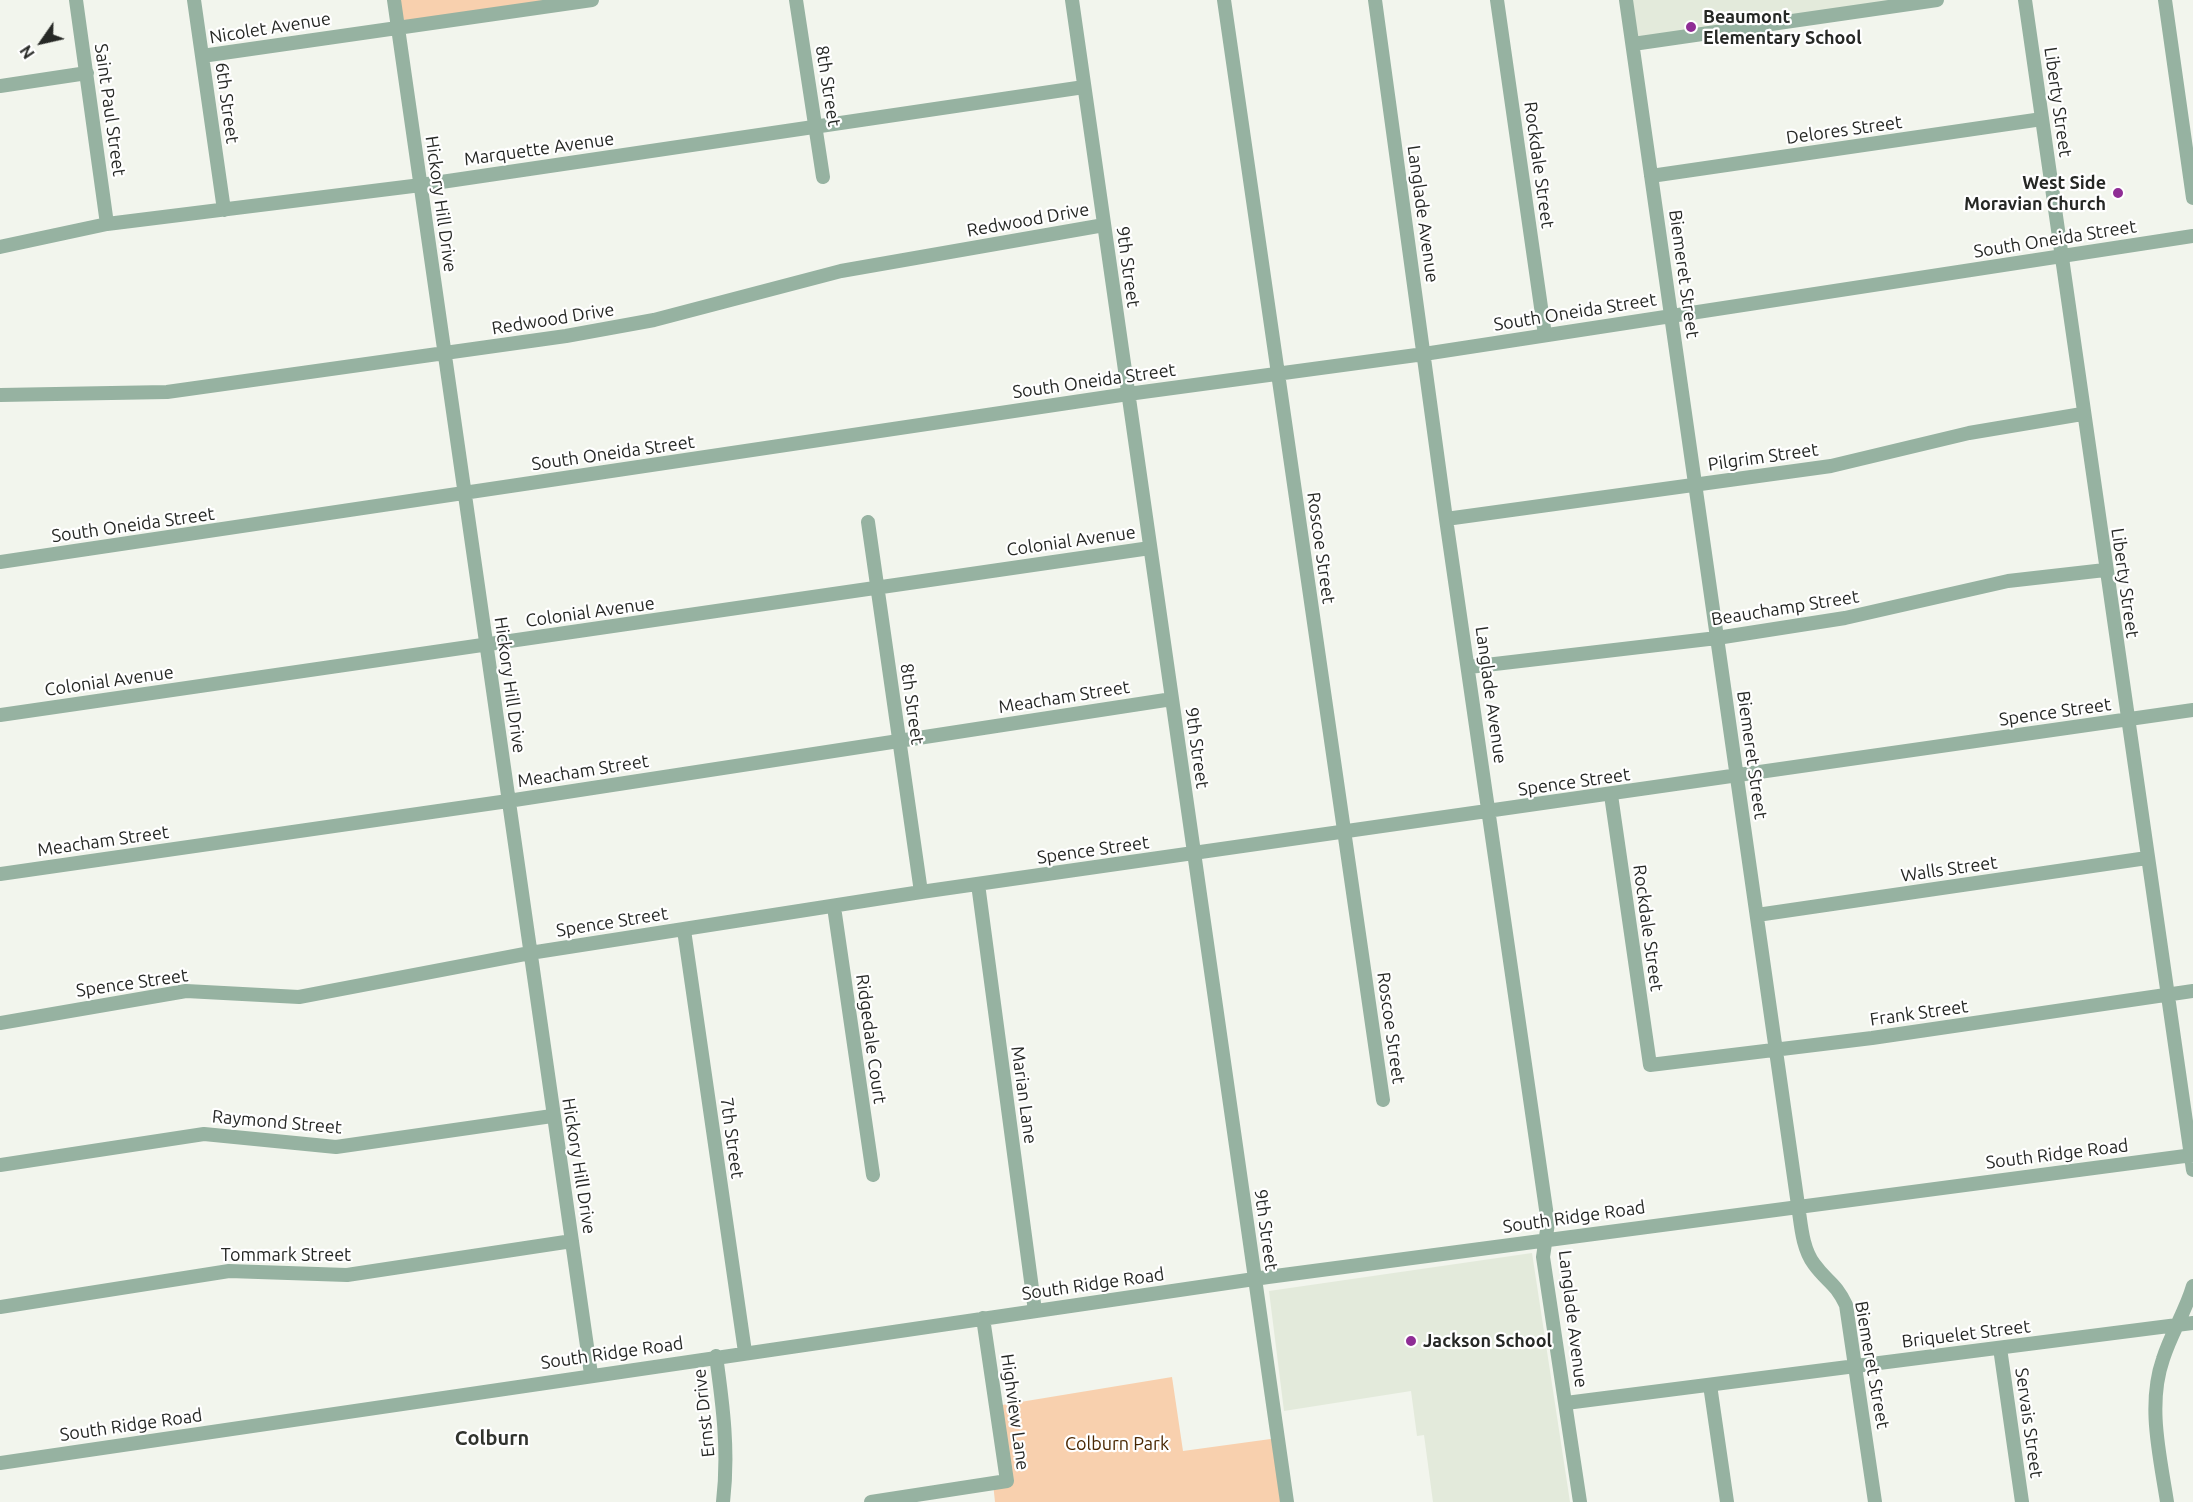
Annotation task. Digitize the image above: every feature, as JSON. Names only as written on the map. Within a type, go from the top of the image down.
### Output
[{"type":"street","name":"Saint Paul Street","points":[[76,0],[107,224]]},
{"type":"street","name":"6th Street","points":[[194,0],[224,210]]},
{"type":"street","name":"Hickory Hill Drive","points":[[394,0],[552,1116],[591,1374]]},
{"type":"street","name":"Nicolet Avenue","points":[[202,56],[592,0]]},
{"type":"street","name":"8th Street","points":[[796,0],[823,177]]},
{"type":"street","name":"9th Street","points":[[1072,0],[1287,1502]]},
{"type":"street","name":"Roscoe Street","points":[[1224,0],[1383,1100]]},
{"type":"street","name":"Langlade Avenue","points":[[1375,0],[1446,519],[1548,1223],[1543,1257],[1580,1502]]},
{"type":"street","name":"Rockdale Street","points":[[1497,0],[1545,335]]},
{"type":"street","name":"Biemeret Street","points":[[1626,0],[1798,1205],[1806,1250],[1814,1265],[1837,1286],[1846,1305],[1875,1502]]},
{"type":"street","points":[[1633,44],[1937,0]]},
{"type":"street","name":"Liberty Street","points":[[2025,0],[2062,255],[2082,414],[2193,1170]]},
{"type":"street","points":[[2164,0],[2193,198]]},
{"type":"street","points":[[0,86],[87,73]]},
{"type":"street","name":"Marquette Avenue","points":[[0,247],[107,224],[421,185],[1084,87]]},
{"type":"street","name":"Delores Street","points":[[1651,176],[2042,119]]},
{"type":"street","name":"Redwood Drive","points":[[0,395],[167,392],[566,336],[654,320],[841,271],[1104,225]]},
{"type":"street","name":"South Oneida Street","points":[[0,562],[1128,394],[1424,354],[2193,236]]},
{"type":"street","name":"Pilgrim Street","points":[[1446,519],[1832,466],[1969,433],[2082,414]]},
{"type":"street","name":"8th Street","points":[[868,522],[921,892]]},
{"type":"street","name":"Colonial Avenue","points":[[0,715],[1150,548]]},
{"type":"street","name":"Beauchamp Street","points":[[1469,667],[1717,638],[1845,618],[2007,581],[2105,570]]},
{"type":"street","name":"Meacham Street","points":[[0,874],[508,801],[1172,699]]},
{"type":"street","name":"Spence Street","points":[[0,1023],[186,991],[299,997],[530,953],[921,892],[2193,710]]},
{"type":"street","name":"Rockdale Street","points":[[1611,795],[1650,1065]]},
{"type":"street","name":"Walls Street","points":[[1757,915],[2147,858]]},
{"type":"street","name":"Marian Lane","points":[[978,884],[1035,1311]]},
{"type":"street","name":"Ridgedale Court","points":[[834,907],[873,1175]]},
{"type":"street","name":"7th Street","points":[[684,930],[745,1352]]},
{"type":"street","name":"Frank Street","points":[[1650,1065],[1776,1050],[2193,991]]},
{"type":"street","name":"Raymond Street","points":[[0,1165],[204,1134],[336,1148],[552,1116]]},
{"type":"street","name":"South Ridge Road","points":[[0,1463],[591,1374],[1255,1279],[1798,1205],[2192,1155]]},
{"type":"street","name":"Tommark Street","points":[[0,1306],[229,1271],[347,1275],[572,1241]]},
{"type":"street","points":[[2167,1502],[2156,1423],[2157,1381],[2163,1358],[2193,1286]]},
{"type":"street","name":"Highview Lane","points":[[871,1502],[1007,1481],[983,1318]]},
{"type":"street","name":"Briquelet Street","points":[[1566,1403],[2193,1323]]},
{"type":"street","name":"Servais Street","points":[[2000,1348],[2022,1502]]},
{"type":"street","name":"Ernst Drive","points":[[716,1356],[726,1431],[727,1466],[723,1502]]},
{"type":"street","points":[[1710,1385],[1727,1502]]},
{"type":"shaded area","name":"Beaumont Elementary School","points":[[1626,0],[1899,0],[1633,44]]},
{"type":"shaded area","name":"Jackson School","points":[[1532,1253],[1570,1502],[1433,1502],[1424,1435],[1417,1436],[1411,1391],[1284,1411],[1269,1291]]},
{"type":"green space","points":[[394,0],[592,0],[398,27]]},
{"type":"green space","name":"Colburn Park","points":[[1172,1377],[1183,1451],[1278,1438],[1287,1502],[995,1502],[993,1483],[1007,1481],[996,1406]]},
{"type":"place","name":"Beaumont Elementary School","points":[[1691,27]]},
{"type":"place","name":"West Side Moravian Church","points":[[2118,193]]},
{"type":"place","name":"Jackson School","points":[[1411,1341]]},
{"type":"district","name":"Colburn","points":[[492,1438]]}]
